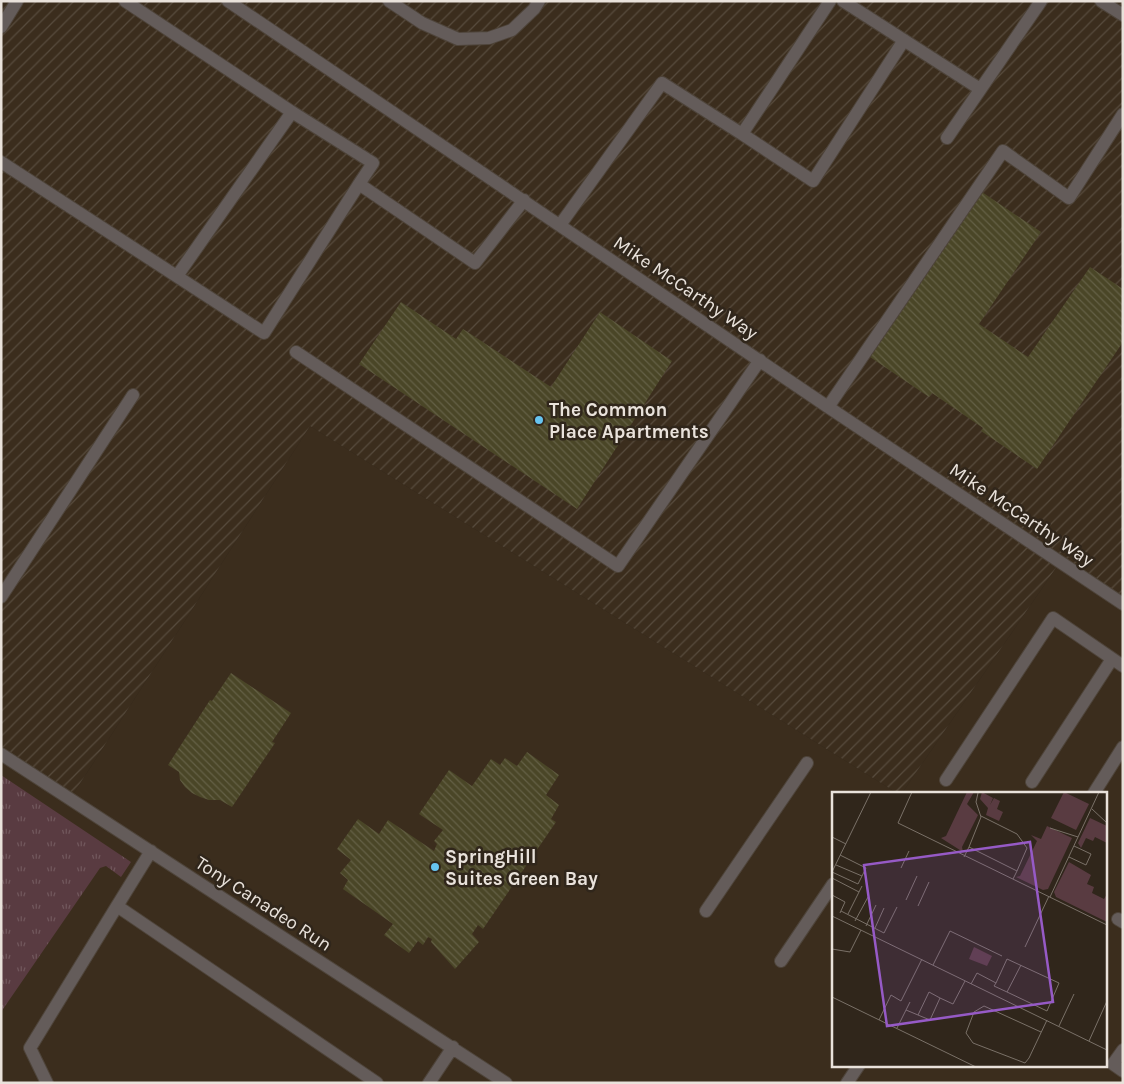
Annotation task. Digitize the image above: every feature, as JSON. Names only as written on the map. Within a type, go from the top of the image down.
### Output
[{"type":"street","points":[[1,27],[17,1]]},
{"type":"street","points":[[1,162],[264,333],[373,163],[124,1]]},
{"type":"street","name":"Mike McCarthy Way","points":[[228,1],[1123,604]]},
{"type":"street","points":[[389,1],[422,23],[458,39],[489,38],[512,30],[534,9],[539,1]]},
{"type":"street","points":[[742,134],[830,1]]},
{"type":"street","points":[[843,1],[980,89]]},
{"type":"street","points":[[947,138],[1041,1]]},
{"type":"street","points":[[1102,1],[1123,15]]},
{"type":"street","points":[[560,225],[662,83],[813,181],[904,40]]},
{"type":"street","points":[[177,276],[292,112]]},
{"type":"street","points":[[828,406],[1003,151],[1068,198],[1123,114]]},
{"type":"street","points":[[359,184],[475,263],[524,200]]},
{"type":"street","points":[[296,352],[618,566],[760,360]]},
{"type":"street","points":[[1,597],[133,395]]},
{"type":"street","points":[[946,780],[1053,618],[1123,666]]},
{"type":"street","points":[[1032,782],[1112,659]]},
{"type":"street","points":[[1095,792],[1123,747]]},
{"type":"street","name":"Tony Canadeo Run","points":[[1,754],[506,1083]]},
{"type":"street","points":[[706,911],[807,763]]},
{"type":"street","points":[[47,1083],[30,1048],[151,852]]},
{"type":"street","points":[[781,961],[832,885]]},
{"type":"street","points":[[117,906],[378,1083]]},
{"type":"street","points":[[429,1083],[453,1048]]},
{"type":"street","points":[[1123,1050],[1113,1064],[1123,1071]]},
{"type":"street","points":[[847,1083],[858,1066]]},
{"type":"shaded area","points":[[1,1],[1123,1],[1123,604],[1060,562],[903,792],[895,792],[310,426],[70,799],[1,754]]},
{"type":"shaded area","points":[[310,426],[895,792],[832,792],[832,1066],[1106,1066],[1106,792],[903,792],[1060,562],[1123,604],[1123,1083],[1,1083],[1,754],[70,799]]},
{"type":"green space","points":[[1,775],[131,862],[121,877],[106,866],[100,868],[1,1012]]},
{"type":"building","points":[[982,192],[1041,232],[979,324],[1028,357],[1090,267],[1123,289],[1123,342],[1037,469],[981,431],[983,428],[932,393],[929,397],[870,357]]},
{"type":"building","name":"The Common Place Apartments","points":[[401,302],[456,339],[463,329],[551,387],[600,312],[672,361],[577,509],[359,364]]},
{"type":"building","points":[[231,673],[291,713],[272,742],[275,743],[232,807],[220,800],[209,800],[192,793],[180,780],[179,772],[168,765],[210,700],[212,701]]},
{"type":"building","name":"SpringHill Suites Green Bay","points":[[527,752],[559,775],[546,795],[559,805],[551,819],[556,822],[483,929],[478,925],[472,934],[479,942],[455,969],[431,942],[432,939],[428,937],[423,945],[418,941],[409,953],[384,935],[393,924],[343,889],[348,880],[340,873],[351,860],[337,849],[358,819],[379,834],[388,820],[434,851],[437,844],[434,841],[443,830],[419,814],[449,770],[472,786],[491,759],[500,765],[505,758],[517,766]]},
{"type":"place","name":"The Common Place Apartments","points":[[539,420]]},
{"type":"place","name":"SpringHill Suites Green Bay","points":[[435,867]]}]
